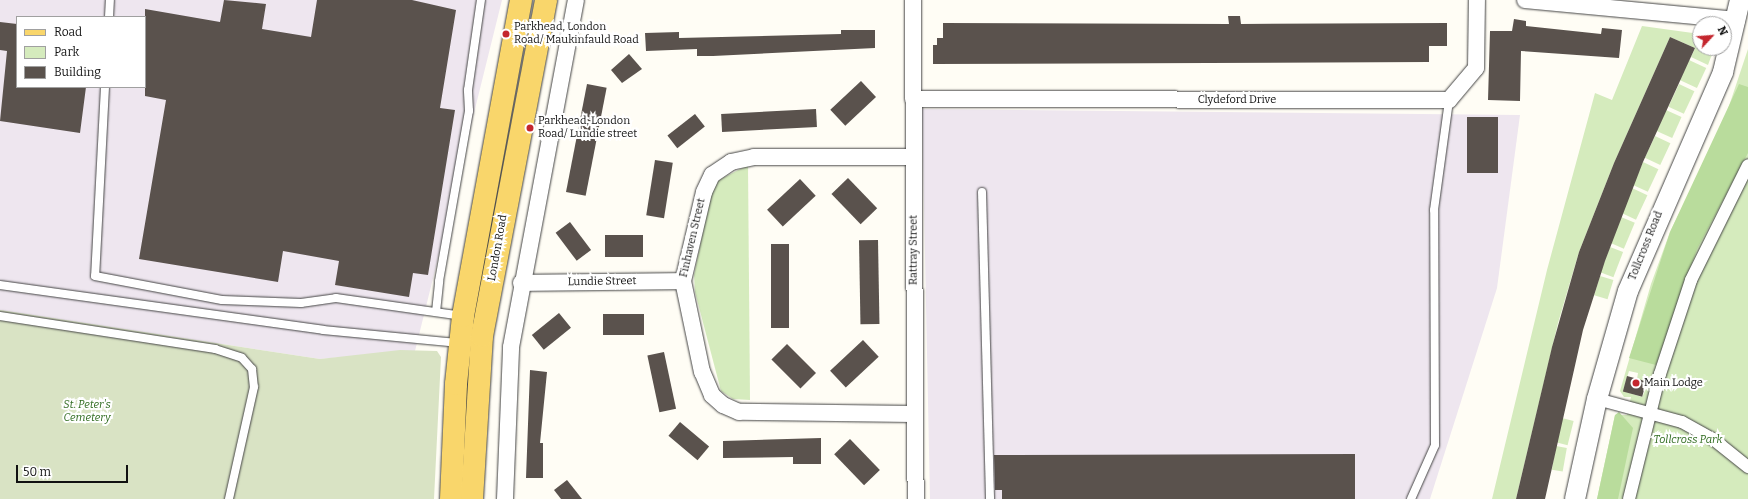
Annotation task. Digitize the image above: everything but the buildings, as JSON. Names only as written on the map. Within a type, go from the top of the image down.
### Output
[{"type":"main road","name":"London Road","points":[[451,499],[470,344],[521,0]]},
{"type":"main road","name":"London Road","points":[[474,318],[546,0]]},
{"type":"main road","name":"London Road","points":[[470,344],[472,499]]},
{"type":"street","points":[[505,499],[511,347],[521,283],[576,0]]},
{"type":"street","name":"Rattray Street","points":[[913,0],[913,414],[916,499]]},
{"type":"street","points":[[1449,100],[1476,68],[1477,0]]},
{"type":"street","points":[[1526,0],[1590,3],[1742,20]]},
{"type":"street","name":"Tollcross Road","points":[[1575,499],[1597,399],[1628,291],[1723,72],[1742,20],[1740,0]]},
{"type":"street","name":"Clydeford Drive","points":[[914,99],[1449,100]]},
{"type":"street","name":"Finhaven Street","points":[[913,414],[739,412],[723,405],[712,395],[702,372],[683,281],[704,192],[712,175],[731,162],[754,157],[914,157]]},
{"type":"street","points":[[1629,499],[1650,411],[1674,328],[1702,254],[1748,165]]},
{"type":"street","name":"Lundie Street","points":[[521,283],[683,281]]},
{"type":"street","points":[[1597,399],[1650,411],[1698,429],[1748,467]]},
{"type":"lane","points":[[109,16],[110,0]]},
{"type":"lane","points":[[436,312],[438,281],[469,111],[468,90],[481,0]]},
{"type":"lane","points":[[105,88],[94,276],[222,300],[301,303],[336,298],[474,318]]},
{"type":"lane","points":[[1411,499],[1435,445],[1434,210],[1449,121],[1449,100]]},
{"type":"lane","points":[[982,192],[990,499]]},
{"type":"lane","points":[[0,286],[323,330],[470,344]]},
{"type":"lane","points":[[0,316],[214,349],[242,358],[252,369],[254,387],[229,499]]},
{"type":"shaded area","points":[[0,0],[502,0],[415,351],[320,359],[0,310]]},
{"type":"shaded area","points":[[922,109],[1520,115],[1497,288],[1430,499],[930,499]]},
{"type":"green space","points":[[1642,26],[1692,33],[1692,47],[1670,37],[1614,163],[1579,252],[1558,323],[1516,499],[1492,499],[1547,270],[1595,93],[1612,100]]},
{"type":"green space","name":"Tollcross Park","points":[[1748,49],[1748,499],[1597,499],[1615,415],[1627,415],[1631,397],[1624,397],[1620,391],[1651,284],[1670,232],[1723,124]],"holes":[[[1629,371],[1638,373],[1637,379],[1648,385],[1642,397],[1623,391]]]},
{"type":"green space","points":[[1692,55],[1692,56],[1711,56],[1708,65],[1691,57]]},
{"type":"green space","points":[[1689,60],[1706,68],[1697,88],[1680,80]]},
{"type":"green space","points":[[1679,84],[1694,91],[1684,114],[1668,107]]},
{"type":"green space","points":[[1739,84],[1748,87],[1748,153],[1697,249],[1656,365],[1629,358],[1670,232]]},
{"type":"green space","points":[[1666,110],[1682,117],[1672,138],[1657,131]]},
{"type":"green space","points":[[1655,136],[1670,143],[1660,165],[1645,158]]},
{"type":"green space","points":[[1643,162],[1658,169],[1648,192],[1632,185]]},
{"type":"green space","points":[[748,165],[750,400],[733,399],[721,391],[695,292],[694,275],[713,183]]},
{"type":"green space","points":[[1632,188],[1647,195],[1636,220],[1621,212]]},
{"type":"green space","points":[[1621,217],[1635,223],[1624,249],[1610,243]]},
{"type":"green space","points":[[1610,247],[1623,252],[1613,277],[1600,272]]},
{"type":"green space","points":[[1600,276],[1613,280],[1608,299],[1594,295]]},
{"type":"green space","name":"St. Peter's Cemetery","points":[[0,310],[320,359],[400,350],[437,351],[441,357],[434,499],[0,499]]},
{"type":"green space","points":[[1619,412],[1633,428],[1618,499],[1597,499],[1615,415]]},
{"type":"green space","points":[[1562,418],[1574,421],[1568,445],[1556,442]]},
{"type":"green space","points":[[1556,446],[1567,448],[1563,472],[1552,470]]},
{"type":"place","name":"Parkhead, London Road/ Maukinfauld Road","points":[[506,34]]},
{"type":"place","name":"Parkhead, London Road/ Lundie street","points":[[530,128]]},
{"type":"place","name":"Main Lodge","points":[[1636,383]]}]
